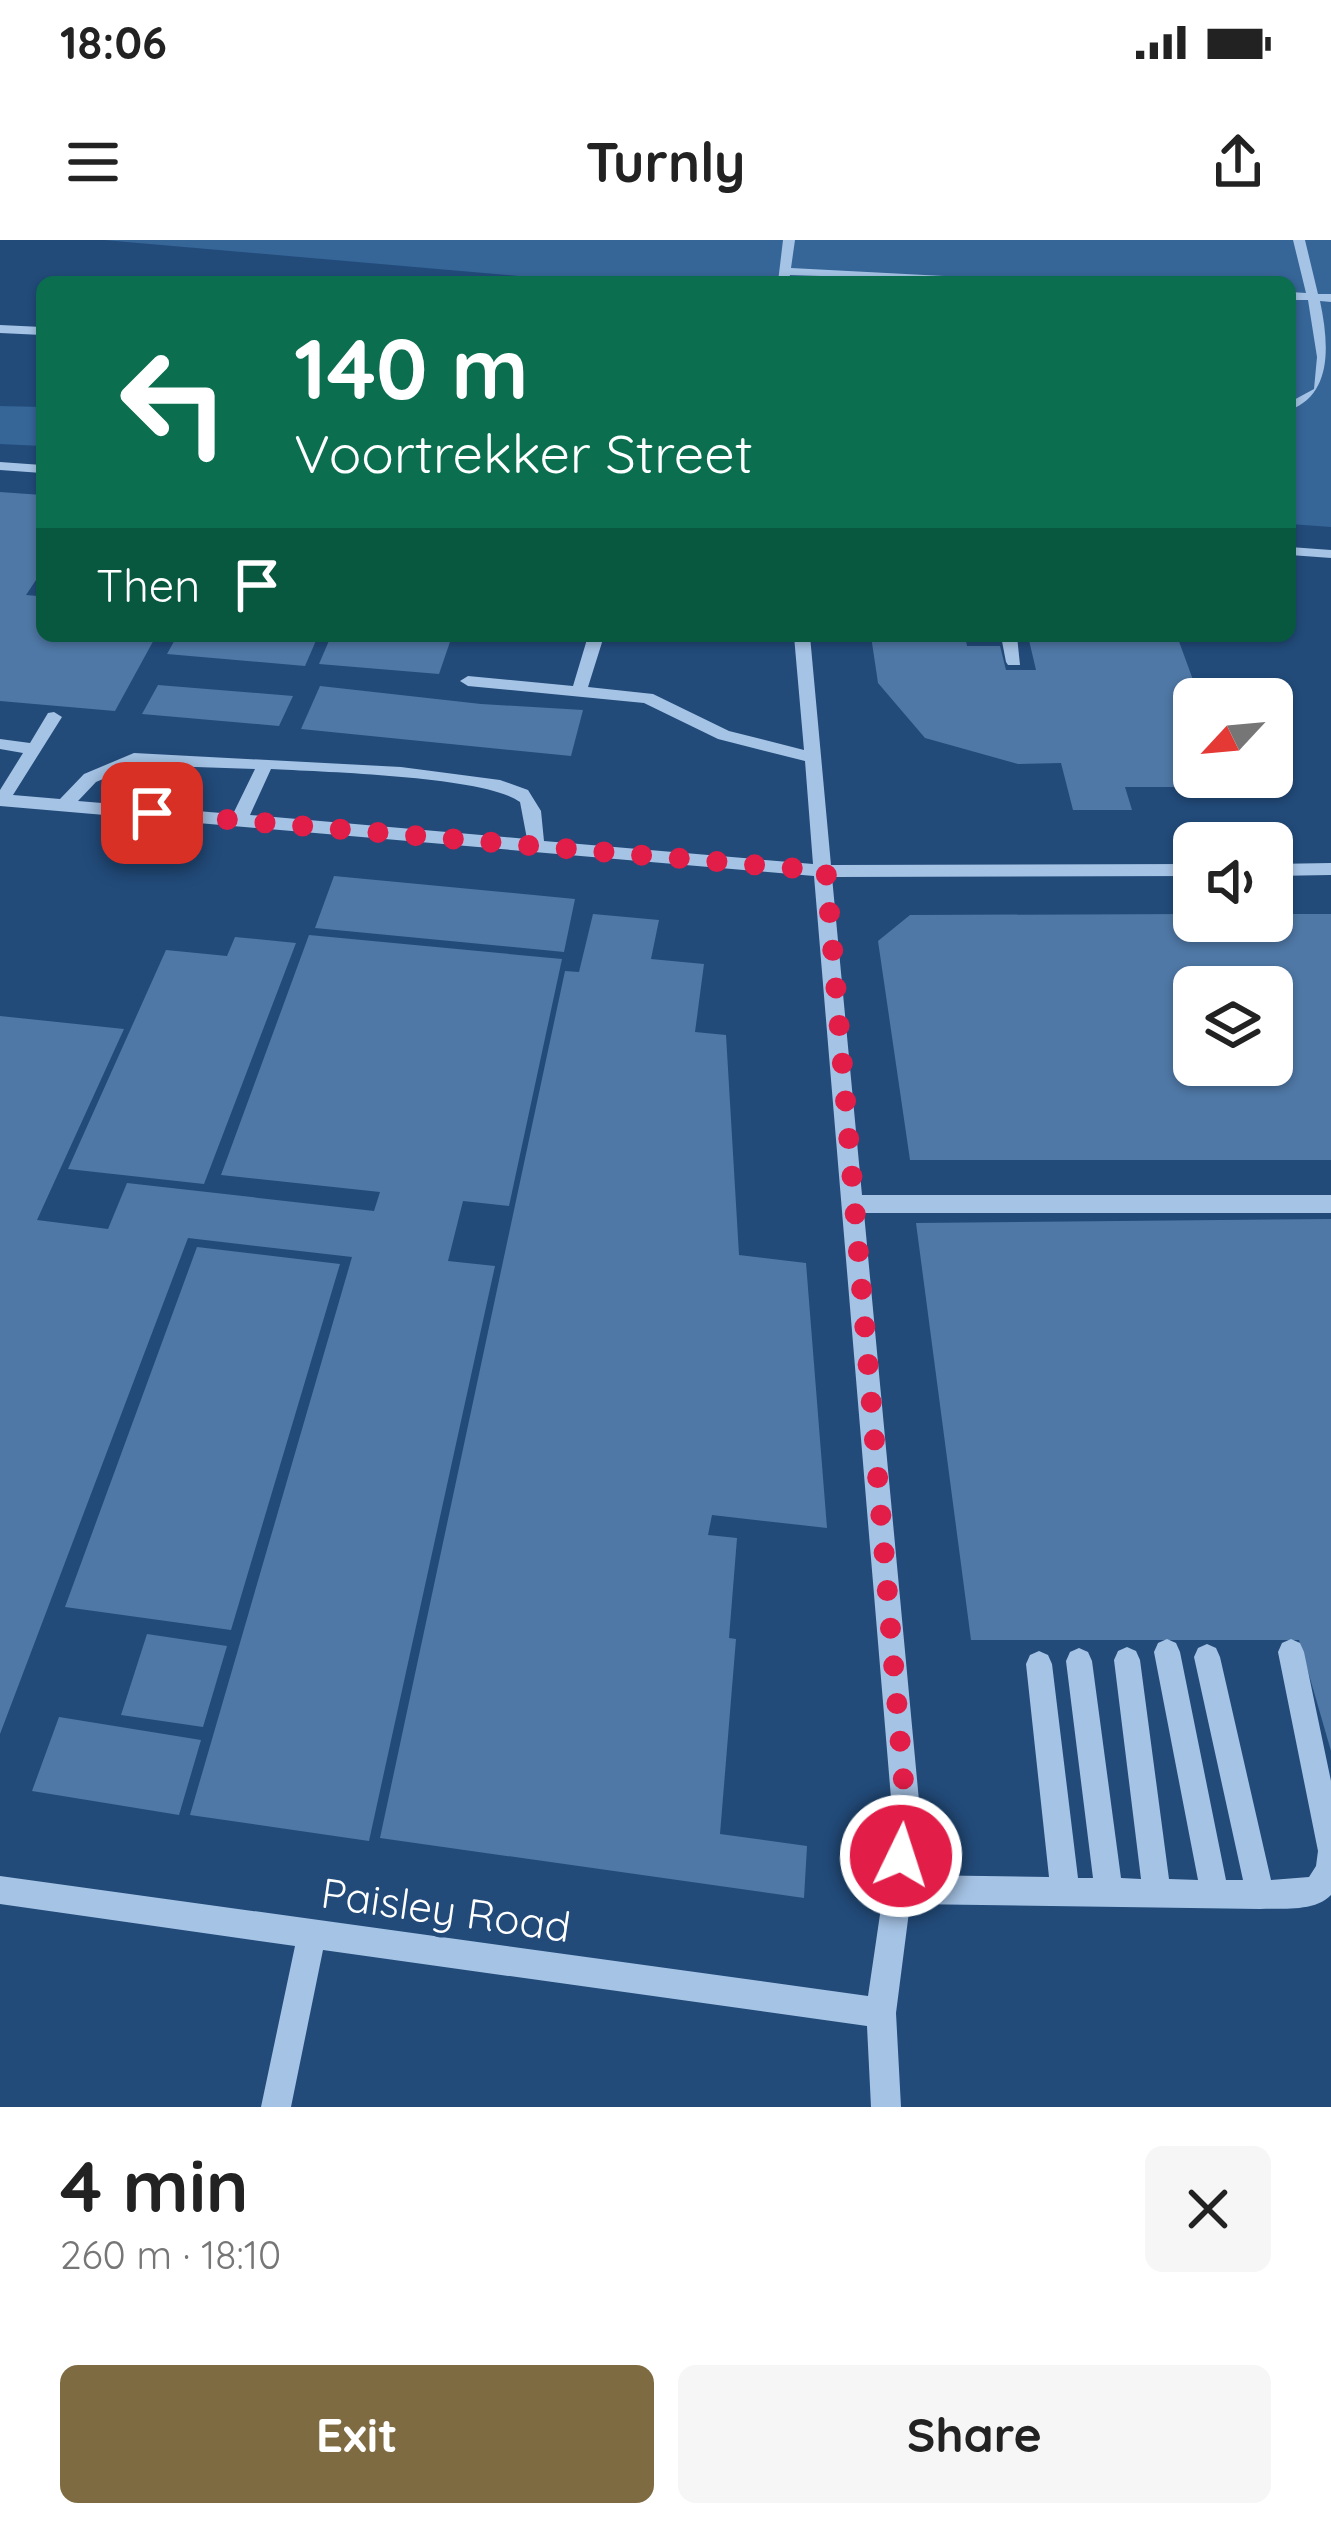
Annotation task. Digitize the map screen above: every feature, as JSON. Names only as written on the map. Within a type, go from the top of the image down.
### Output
[{"type":"street","points":[[784,276],[789,240]]},
{"type":"street","points":[[1296,404],[1312,398],[1324,378],[1314,297],[1299,240]]},
{"type":"street","points":[[1296,296],[1331,298]]},
{"type":"street","points":[[0,328],[36,331]]},
{"type":"street","points":[[0,466],[36,469]]},
{"type":"street","points":[[1296,551],[1331,554]]},
{"type":"street","points":[[579,692],[594,642]]},
{"type":"street","points":[[803,642],[907,1822],[881,2013],[886,2107]]},
{"type":"street","points":[[1010,642],[1014,662]]},
{"type":"street","points":[[468,681],[647,698],[724,735],[814,758]]},
{"type":"street","points":[[1,800],[54,717]]},
{"type":"street","points":[[0,744],[37,748]]},
{"type":"street","points":[[64,805],[90,778],[134,759],[506,785],[530,802],[536,846]]},
{"type":"street","points":[[239,820],[265,765]]},
{"type":"street","points":[[1,800],[826,871],[1173,870]]},
{"type":"street","points":[[1293,870],[1331,869]]},
{"type":"street","points":[[851,1204],[1331,1204]]},
{"type":"street","points":[[1167,1652],[1215,1894]]},
{"type":"street","points":[[895,1889],[1260,1895],[1317,1891],[1330,1870],[1331,1851],[1291,1652]]},
{"type":"street","points":[[1207,1657],[1260,1895]]},
{"type":"street","points":[[1079,1660],[1108,1892]]},
{"type":"street","points":[[1127,1660],[1157,1893]]},
{"type":"street","points":[[1040,1664],[1065,1892]]},
{"type":"street","name":"Paisley Road","points":[[0,1890],[881,2013]]},
{"type":"street","points":[[277,2107],[312,1934]]},
{"type":"shaded area","points":[[104,240],[1331,240],[1331,527],[1296,524],[1296,276],[518,276]]},
{"type":"shaded area","points":[[0,406],[36,407],[36,446],[0,444]]},
{"type":"building","points":[[0,492],[36,495],[36,580],[26,595],[36,596],[36,642],[153,642],[115,711],[0,701]]},
{"type":"building","points":[[174,642],[315,642],[305,666],[167,654]]},
{"type":"building","points":[[328,642],[450,642],[439,674],[319,664]]},
{"type":"building","points":[[872,642],[1000,646],[1006,670],[1036,670],[1029,642],[1179,642],[1192,678],[1173,678],[1173,787],[1125,787],[1132,810],[1073,810],[1061,763],[1018,764],[925,738],[878,683]]},
{"type":"building","points":[[158,685],[293,696],[279,726],[142,714]]},
{"type":"building","points":[[320,686],[583,710],[571,756],[301,729]]},
{"type":"building","points":[[334,876],[575,899],[564,952],[315,928]]},
{"type":"building","points":[[593,914],[659,920],[651,959],[704,964],[695,1032],[726,1035],[739,1255],[806,1263],[827,1528],[712,1515],[708,1535],[737,1538],[729,1638],[736,1639],[720,1834],[807,1846],[804,1898],[380,1838],[565,971],[579,972]]},
{"type":"building","points":[[1173,914],[1173,942],[1293,942],[1293,914],[1331,914],[1331,1160],[910,1160],[878,941],[910,915]]},
{"type":"building","points":[[309,935],[562,959],[509,1206],[463,1201],[448,1261],[495,1266],[369,1841],[190,1815],[352,1257],[188,1238],[0,1734],[0,1016],[124,1029],[37,1220],[108,1229],[127,1183],[374,1211],[380,1192],[221,1175]]},
{"type":"building","points":[[235,937],[296,943],[204,1184],[68,1169],[166,950],[227,956]]},
{"type":"building","points":[[1331,1219],[1331,1751],[1299,1640],[971,1640],[916,1223]]},
{"type":"building","points":[[197,1247],[340,1264],[231,1630],[65,1607]]},
{"type":"building","points":[[147,1634],[227,1646],[203,1727],[121,1715]]},
{"type":"building","points":[[59,1717],[201,1740],[179,1815],[32,1791]]},
{"type":"route","points":[[152,813],[826,871],[907,1822],[901,1856]]}]
